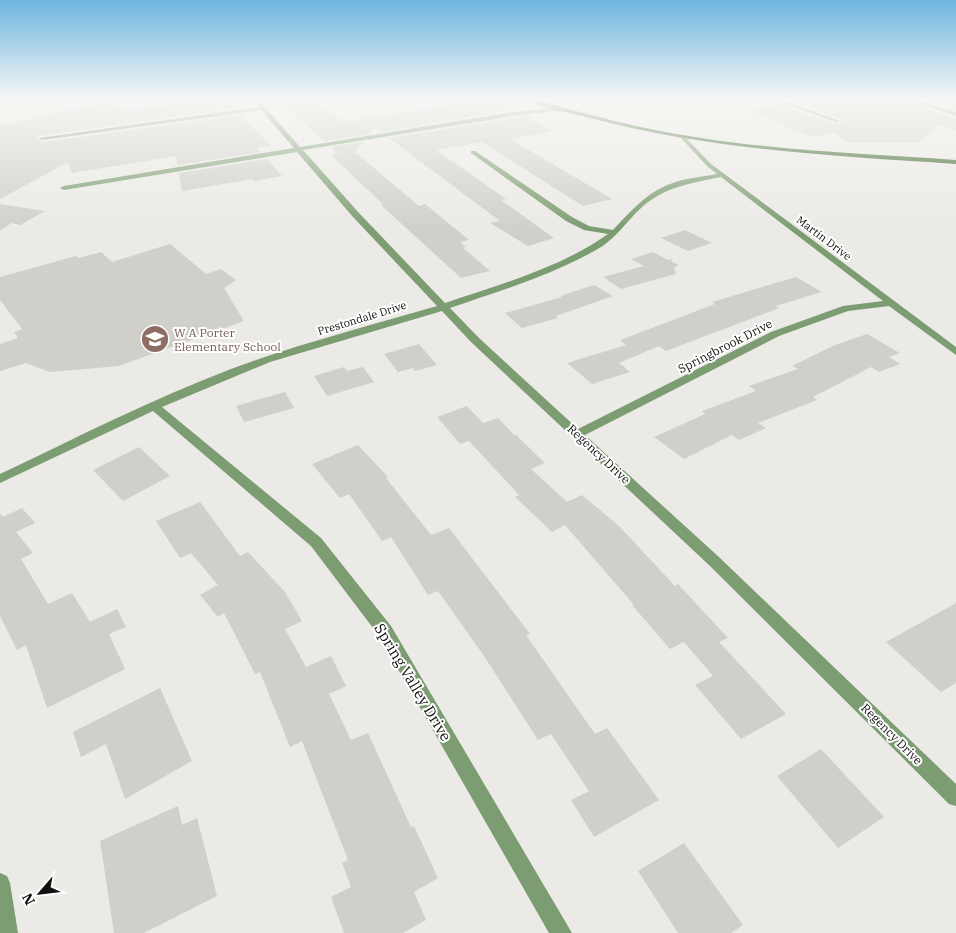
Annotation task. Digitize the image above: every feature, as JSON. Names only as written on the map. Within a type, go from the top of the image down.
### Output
[{"type":"main road","points":[[721,143],[752,147],[956,162]]},
{"type":"main road","points":[[910,151],[956,154]]},
{"type":"street","name":"Regency Drive","points":[[293,143],[356,215],[475,340],[715,562],[956,797]]},
{"type":"street","points":[[64,188],[344,143]]},
{"type":"street","name":"Martin Drive","points":[[688,143],[708,165],[956,352]]},
{"type":"street","points":[[473,152],[569,219],[587,228],[615,233]]},
{"type":"street","name":"Prestondale Drive","points":[[0,479],[154,406],[233,372],[266,360],[444,307],[544,272],[594,248],[615,233],[638,208],[656,194],[674,185],[722,175]]},
{"type":"street","name":"Springbrook Drive","points":[[577,434],[776,334],[846,308],[892,304]]},
{"type":"street","name":"Spring Valley Drive","points":[[154,406],[316,542],[386,631],[562,933]]},
{"type":"street","points":[[0,883],[7,933]]},
{"type":"building","points":[[0,143],[268,143],[271,146],[257,148],[260,152],[178,165],[176,156],[72,173],[68,162],[0,199]]},
{"type":"building","points":[[363,143],[355,152],[419,206],[425,204],[469,240],[460,242],[466,247],[463,248],[490,271],[461,278],[381,205],[383,204],[331,155],[338,154],[331,147]]},
{"type":"building","points":[[395,143],[479,143],[436,150],[506,199],[501,200],[554,238],[528,246],[490,223],[500,221]]},
{"type":"building","points":[[483,143],[516,143],[612,199],[583,206]]},
{"type":"building","points":[[267,159],[282,176],[182,191],[179,173]]},
{"type":"building","points":[[0,204],[45,211],[20,225],[12,223],[0,230]]},
{"type":"building","points":[[685,230],[712,243],[688,251],[661,238]]},
{"type":"building","points":[[170,244],[206,274],[221,269],[236,280],[224,288],[244,321],[119,366],[50,372],[26,363],[0,371],[0,344],[18,338],[14,332],[22,329],[0,300],[0,277],[76,256],[79,258],[101,252],[112,262]]},
{"type":"building","points":[[653,252],[668,260],[671,259],[672,262],[679,265],[674,267],[676,274],[621,289],[603,277],[644,266],[631,259]]},
{"type":"building","points":[[796,277],[822,292],[776,306],[779,308],[666,351],[659,346],[619,363],[630,372],[592,384],[567,363],[626,345],[620,340],[715,304],[712,302]]},
{"type":"building","points":[[594,285],[613,296],[556,316],[558,318],[522,328],[505,313],[562,297],[560,296]]},
{"type":"building","points":[[867,334],[900,353],[889,357],[900,364],[879,372],[871,367],[813,397],[817,400],[758,423],[766,428],[739,440],[732,435],[684,459],[654,437],[705,414],[702,411],[756,391],[749,386],[798,369],[792,366],[835,345]]},
{"type":"building","points":[[419,344],[437,365],[415,371],[413,368],[398,372],[384,354]]},
{"type":"building","points":[[344,367],[347,371],[363,367],[374,382],[327,396],[314,376]]},
{"type":"building","points":[[285,392],[294,408],[244,422],[236,406]]},
{"type":"building","points":[[467,406],[483,423],[498,418],[516,435],[545,463],[531,469],[567,502],[582,495],[619,526],[675,586],[678,584],[728,638],[719,642],[786,714],[741,739],[695,685],[713,676],[684,642],[670,649],[565,525],[552,532],[515,497],[519,495],[469,441],[460,444],[437,417]]},
{"type":"building","points":[[358,445],[388,477],[386,478],[431,535],[449,528],[530,634],[526,635],[595,734],[607,728],[659,800],[594,837],[571,800],[589,791],[551,734],[538,740],[484,656],[438,591],[428,595],[391,537],[382,541],[349,494],[340,498],[312,464]]},
{"type":"building","points":[[139,447],[170,476],[123,501],[93,470]]},
{"type":"building","points":[[200,502],[240,556],[248,552],[285,592],[302,621],[285,629],[306,667],[331,656],[346,686],[329,694],[351,740],[368,733],[411,827],[414,826],[438,878],[414,892],[426,920],[403,933],[344,933],[331,897],[351,887],[342,863],[348,860],[302,741],[290,747],[260,672],[255,674],[224,613],[218,617],[200,595],[218,585],[191,553],[180,558],[156,521]]},
{"type":"building","points":[[22,508],[35,523],[16,532],[33,553],[21,559],[48,604],[72,593],[90,622],[117,609],[126,627],[109,634],[125,669],[47,708],[26,645],[17,650],[0,616],[0,513],[3,517]]},
{"type":"building","points":[[956,603],[956,683],[941,692],[886,642]]},
{"type":"building","points":[[160,688],[192,761],[125,799],[106,744],[81,757],[73,732]]},
{"type":"building","points":[[821,749],[884,817],[838,848],[777,776]]},
{"type":"building","points":[[178,806],[182,825],[197,818],[217,896],[144,933],[114,933],[100,841]]},
{"type":"building","points":[[684,843],[743,925],[731,933],[678,933],[638,871]]},
{"type":"place","name":"W A Porter Elementary School","points":[[155,339]]}]
